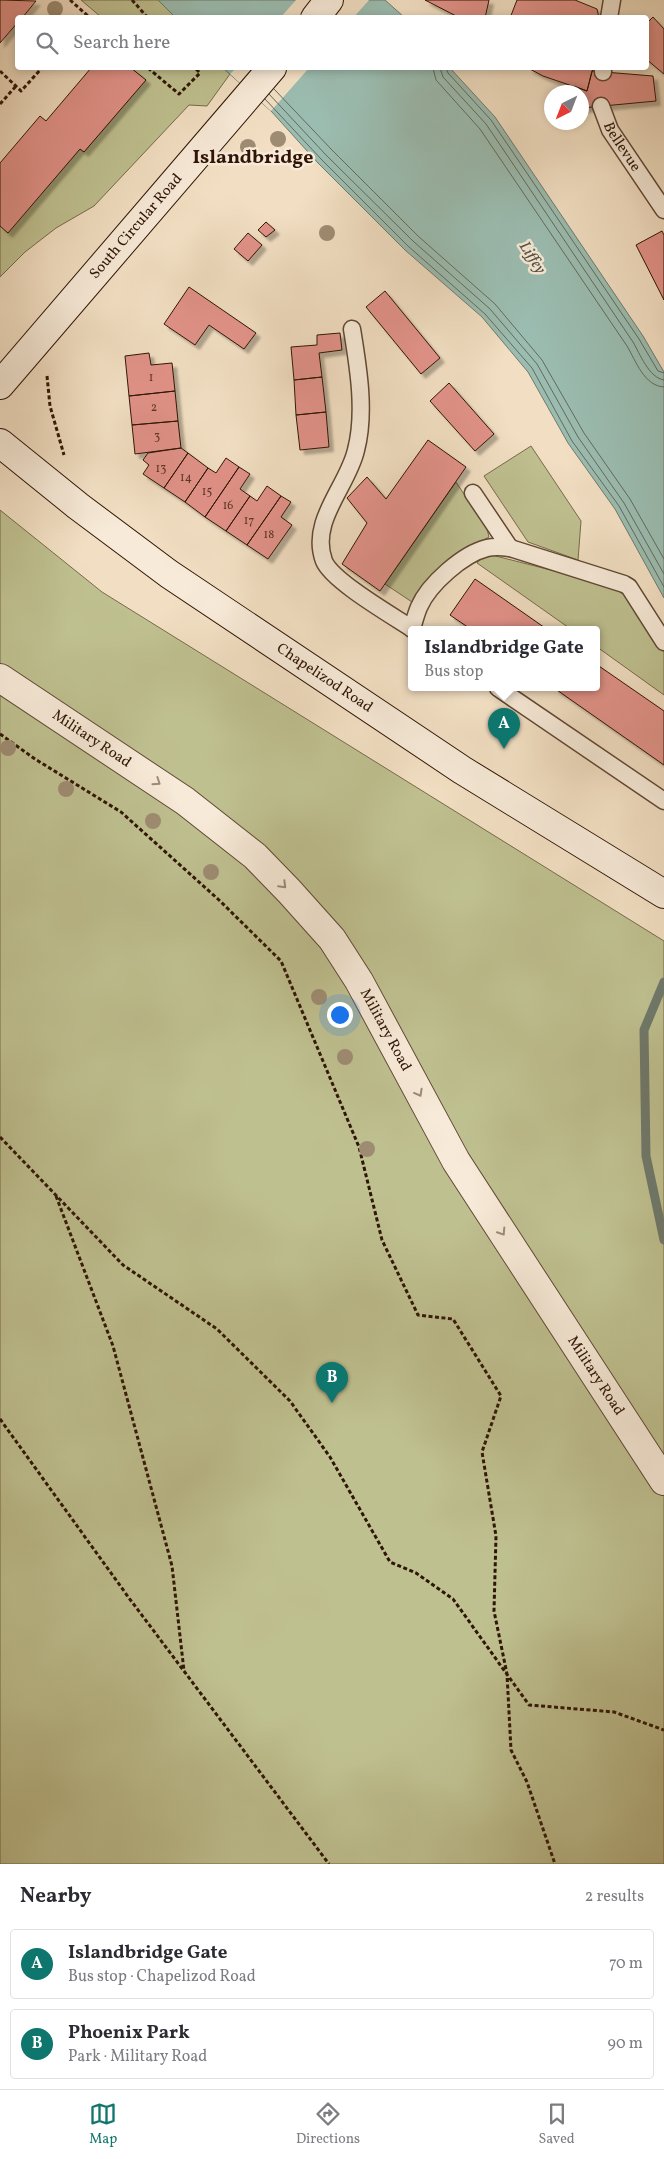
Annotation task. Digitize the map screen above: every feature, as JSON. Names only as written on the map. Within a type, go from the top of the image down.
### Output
[{"type":"main road","points":[[317,15],[329,0]]},
{"type":"main road","name":"South Circular Road","points":[[0,385],[270,70]]},
{"type":"main road","name":"Chapelizod Road","points":[[0,443],[78,506],[170,574],[462,770],[664,894]]},
{"type":"main road","name":"Military Road","points":[[0,678],[185,801],[247,850],[289,891],[332,939],[359,981],[456,1161],[664,1481]]},
{"type":"lane","points":[[610,15],[612,0]]},
{"type":"lane","name":"Bellevue","points":[[601,106],[610,130],[664,210]]},
{"type":"lane","points":[[352,329],[359,380],[359,417],[356,450],[323,523],[321,544],[324,562],[337,578],[408,627]]},
{"type":"lane","points":[[473,493],[510,548]]},
{"type":"lane","points":[[413,626],[419,606],[440,578],[478,551],[488,547],[510,548],[629,587],[664,642]]},
{"type":"lane","points":[[502,691],[664,801]]},
{"type":"path","points":[[70,0],[86,15]]},
{"type":"path","points":[[132,0],[145,15]]},
{"type":"path","points":[[0,71],[22,90],[40,70]]},
{"type":"path","points":[[150,70],[179,94],[200,73],[197,70]]},
{"type":"path","points":[[0,104],[16,86]]},
{"type":"path","points":[[43,336],[50,406],[65,461]]},
{"type":"path","points":[[0,734],[34,759],[121,812],[218,900],[281,961],[359,1147],[382,1240],[418,1315],[453,1319],[501,1396],[482,1452],[496,1536],[494,1611],[507,1674],[511,1750],[527,1782],[555,1864]]},
{"type":"path","points":[[0,1137],[123,1265],[217,1329],[290,1401],[330,1456],[390,1562],[416,1573],[453,1599],[529,1705],[614,1712],[664,1730]]},
{"type":"path","points":[[55,1193],[116,1355],[172,1566],[184,1671]]},
{"type":"path","points":[[0,1419],[184,1671],[329,1864]]},
{"type":"green space","points":[[81,0],[158,0],[173,15],[99,15]]},
{"type":"green space","points":[[133,70],[225,70],[230,74],[207,106],[189,105],[94,206],[56,228],[25,252],[0,277],[0,226],[80,149],[84,152],[145,80]]},
{"type":"green space","points":[[531,446],[581,521],[578,560],[528,542],[484,476]]},
{"type":"green space","points":[[456,482],[487,529],[489,537],[452,557],[430,578],[412,602],[385,584]]},
{"type":"green space","points":[[0,510],[102,592],[664,941],[664,1864],[0,1864]]},
{"type":"green space","points":[[484,553],[625,589],[664,652],[664,695],[600,649],[600,626],[566,626],[477,563]]},
{"type":"water","points":[[158,0],[385,0],[402,15],[173,15]]},
{"type":"water","name":"Liffey","points":[[225,70],[452,70],[495,117],[643,336],[664,372],[664,598],[615,509],[568,443],[528,372],[482,317],[405,250],[318,163],[271,111]]},
{"type":"pier","points":[[296,0],[369,0],[356,15],[283,15]]},
{"type":"pier","name":"Islandbridge","points":[[234,70],[307,70],[271,111],[230,74]]},
{"type":"building","points":[[0,0],[36,1],[24,15],[15,15],[15,26],[0,43]]},
{"type":"building","points":[[425,0],[489,0],[486,15],[454,15]]},
{"type":"building","points":[[517,0],[575,0],[597,9],[598,15],[511,15]]},
{"type":"building","points":[[653,17],[664,29],[664,74],[649,62],[649,21]]},
{"type":"building","points":[[89,70],[134,70],[146,80],[84,152],[80,149],[8,233],[0,226],[0,163],[40,116],[46,121]]},
{"type":"building","points":[[532,70],[592,70],[589,85],[569,85]]},
{"type":"building","points":[[592,71],[653,76],[656,101],[589,107],[588,85]]},
{"type":"building","points":[[266,222],[275,230],[266,237],[258,230]]},
{"type":"building","points":[[662,231],[664,235],[664,300],[636,245]]},
{"type":"building","points":[[248,233],[262,245],[248,261],[234,249]]},
{"type":"building","points":[[189,287],[256,333],[244,349],[209,325],[195,345],[164,324]]},
{"type":"building","points":[[385,291],[440,358],[421,374],[366,307]]},
{"type":"building","points":[[340,333],[342,350],[319,353],[322,377],[294,380],[291,347],[317,345],[317,335]]},
{"type":"building","points":[[149,353],[151,365],[172,363],[175,391],[129,396],[125,356]]},
{"type":"building","points":[[322,377],[326,412],[296,415],[294,380]]},
{"type":"building","points":[[449,383],[494,434],[475,451],[430,401]]},
{"type":"building","points":[[175,391],[178,421],[132,425],[129,396]]},
{"type":"building","points":[[326,412],[329,447],[300,450],[296,415]]},
{"type":"building","points":[[178,421],[181,448],[135,454],[132,425]]},
{"type":"building","points":[[428,440],[466,467],[380,591],[342,564],[367,523],[347,498],[367,477],[386,499]]},
{"type":"building","points":[[181,448],[188,453],[164,488],[143,474],[149,465],[143,460],[148,453]]},
{"type":"building","points":[[188,453],[208,468],[185,502],[164,488]]},
{"type":"building","points":[[226,458],[239,467],[205,517],[185,502],[208,468],[216,473]]},
{"type":"building","points":[[239,467],[250,474],[240,489],[250,496],[226,531],[205,517]]},
{"type":"building","points":[[267,486],[281,496],[247,545],[226,531],[250,496],[257,501]]},
{"type":"building","points":[[281,496],[291,502],[281,517],[292,525],[268,559],[247,545]]},
{"type":"building","points":[[475,579],[542,626],[466,626],[450,615]]},
{"type":"building","points":[[600,667],[664,711],[664,765],[558,691],[600,691]]},
{"type":"waterway","points":[[664,982],[644,1030],[646,1156],[664,1240]]},
{"type":"place","name":"Islandbridge Gate","points":[[504,749]]},
{"type":"place","name":"Phoenix Park","points":[[332,1403]]},
{"type":"district","name":"Islandbridge","points":[[253,158]]}]
